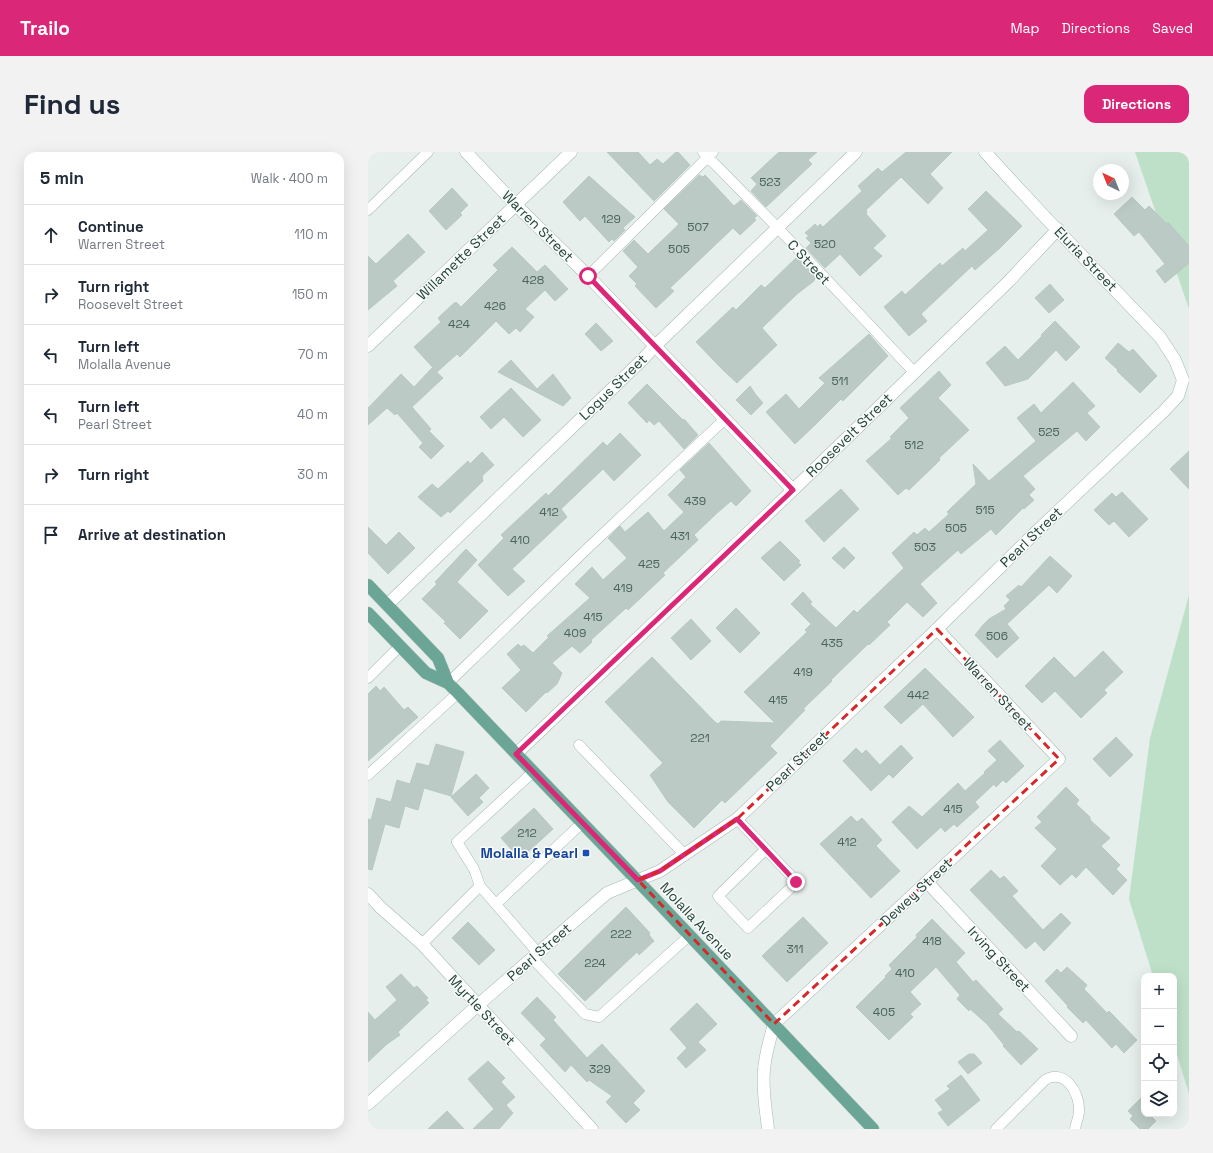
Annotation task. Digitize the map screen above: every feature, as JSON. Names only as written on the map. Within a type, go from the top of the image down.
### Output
[{"type":"main road","name":"Molalla Avenue","points":[[368,585],[438,658],[448,683]]},
{"type":"main road","name":"Molalla Avenue","points":[[368,613],[426,673],[448,683],[458,693],[638,880],[873,1129]]},
{"type":"street","name":"Warren Street","points":[[466,152],[516,205],[588,276],[793,490]]},
{"type":"street","name":"Willamette Street","points":[[368,346],[571,152]]},
{"type":"street","name":"Logus Street","points":[[388,605],[856,152]]},
{"type":"street","name":"Eluria Street","points":[[986,152],[1044,216],[1160,337],[1181,372]]},
{"type":"street","name":"Roosevelt Street","points":[[516,754],[793,490],[1008,282],[1058,229]]},
{"type":"street","name":"Pearl Street","points":[[368,1104],[478,1005],[608,893],[660,871],[737,819],[1171,404],[1178,396],[1181,389],[1183,380],[1181,372]]},
{"type":"street","name":"Warren Street","points":[[937,629],[1059,759]]},
{"type":"street","name":"Dewey Street","points":[[774,1024],[1059,759]]},
{"type":"street","name":"Irving Street","points":[[927,882],[1071,1036]]},
{"type":"street","name":"Myrtle Street","points":[[368,894],[380,907],[422,944],[592,1129]]},
{"type":"street","points":[[768,1129],[763,1088],[764,1070],[766,1055],[774,1024]]},
{"type":"lane","points":[[368,210],[428,152]]},
{"type":"lane","points":[[588,276],[708,154]]},
{"type":"lane","name":"C Street","points":[[708,154],[914,372]]},
{"type":"lane","points":[[448,683],[590,546],[725,419]]},
{"type":"lane","points":[[368,678],[400,646]]},
{"type":"lane","points":[[368,775],[458,693]]},
{"type":"lane","points":[[579,745],[684,854]]},
{"type":"lane","points":[[533,772],[457,842],[474,869],[480,886],[496,904],[535,955],[585,1014],[599,1018],[690,935]]},
{"type":"lane","points":[[737,819],[796,882],[748,928],[718,896],[765,850]]},
{"type":"lane","points":[[496,904],[582,823]]},
{"type":"lane","points":[[422,944],[480,886]]},
{"type":"lane","points":[[996,1129],[1045,1080],[1050,1077],[1060,1077],[1072,1086],[1077,1096],[1079,1111],[1075,1129]]},
{"type":"highlighted area","points":[[937,629],[1059,759],[774,1024],[638,880],[660,871],[737,819]]},
{"type":"green space","points":[[1135,152],[1189,152],[1189,309]]},
{"type":"green space","points":[[1189,595],[1189,1094],[1177,1055],[1177,973],[1152,973],[1129,899],[1150,738]]},
{"type":"building","points":[[607,152],[638,152],[650,165],[657,159],[663,164],[676,152],[678,152],[690,165],[654,201]]},
{"type":"building","points":[[779,152],[817,152],[808,160],[812,164],[766,207],[751,191],[757,184],[751,178]]},
{"type":"building","points":[[906,152],[952,152],[930,174],[943,188],[928,204],[901,177],[866,210],[866,214],[886,236],[873,248],[882,256],[860,276],[840,254],[825,268],[806,248],[811,243],[806,238],[809,236],[805,233],[815,224],[818,227],[820,224],[823,227],[862,191],[858,186],[878,168],[882,172]]},
{"type":"building","points":[[699,175],[703,177],[705,175],[734,206],[741,200],[757,216],[754,218],[756,220],[740,235],[733,228],[670,288],[674,291],[656,308],[635,286],[637,284],[629,276],[638,267],[623,251],[634,240],[648,254],[679,224],[664,209]]},
{"type":"building","points":[[589,176],[635,217],[623,228],[625,230],[614,241],[612,239],[609,242],[585,216],[580,221],[563,202]]},
{"type":"building","points":[[452,188],[468,205],[460,213],[462,215],[446,230],[429,211]]},
{"type":"building","points":[[986,191],[1022,226],[975,270],[972,266],[921,314],[927,321],[909,336],[884,307],[902,291],[905,295],[940,263],[942,266],[963,248],[965,251],[988,230],[968,209]]},
{"type":"building","points":[[1132,197],[1145,210],[1149,206],[1167,224],[1168,222],[1189,246],[1189,263],[1165,283],[1156,271],[1165,264],[1139,232],[1134,236],[1114,214]]},
{"type":"building","points":[[408,234],[425,252],[393,281],[397,286],[368,310],[368,256],[376,264]]},
{"type":"building","points":[[512,247],[537,272],[545,265],[568,289],[555,301],[545,290],[525,309],[534,317],[520,332],[516,328],[509,334],[496,321],[460,357],[457,354],[437,372],[414,347],[441,322],[438,318],[454,303],[456,302],[461,307],[498,270],[493,265]]},
{"type":"building","points":[[797,257],[816,278],[762,328],[777,345],[737,383],[696,342],[733,307],[736,310],[761,285],[765,288]]},
{"type":"building","points":[[1050,284],[1064,300],[1049,313],[1035,298]]},
{"type":"building","points":[[1055,321],[1080,347],[1066,361],[1056,350],[1028,379],[1005,386],[986,363],[1005,346],[1018,360]]},
{"type":"building","points":[[596,323],[613,341],[601,351],[585,334]]},
{"type":"building","points":[[869,334],[888,356],[843,401],[841,399],[795,444],[766,412],[786,394],[799,409],[825,383],[819,378]]},
{"type":"building","points":[[1118,343],[1129,352],[1133,349],[1157,376],[1140,393],[1105,358]]},
{"type":"building","points":[[511,360],[537,389],[553,374],[571,398],[563,406],[498,372]]},
{"type":"building","points":[[432,368],[443,378],[412,407],[431,429],[429,431],[444,446],[431,459],[419,447],[423,443],[397,413],[395,415],[387,408],[368,425],[368,408],[401,374],[414,387]]},
{"type":"building","points":[[939,371],[951,385],[938,398],[969,430],[939,458],[940,460],[909,490],[906,488],[898,495],[866,461],[892,438],[890,437],[909,418],[900,408]]},
{"type":"building","points":[[1073,382],[1095,406],[1087,413],[1100,427],[1086,441],[1077,431],[1023,476],[1035,489],[1029,495],[1034,500],[1024,509],[1023,508],[996,535],[991,529],[961,554],[958,550],[920,584],[937,603],[923,617],[907,602],[887,622],[890,625],[831,680],[832,681],[803,709],[805,710],[770,746],[777,753],[725,803],[722,800],[694,828],[668,802],[650,775],[663,763],[605,702],[652,657],[718,724],[721,721],[775,723],[744,692],[807,632],[805,630],[811,624],[791,604],[803,592],[812,602],[810,604],[836,628],[854,610],[857,613],[904,568],[892,553],[914,532],[917,535],[925,528],[929,532],[949,514],[947,512],[976,484],[973,464],[989,481],[1036,441],[1017,418],[1034,404],[1041,413]]},
{"type":"building","points":[[647,384],[683,420],[684,419],[698,435],[684,449],[659,421],[654,425],[649,420],[647,423],[628,403]]},
{"type":"building","points":[[750,386],[763,403],[751,415],[736,400]]},
{"type":"building","points":[[511,388],[541,420],[523,437],[504,417],[491,429],[480,417]]},
{"type":"building","points":[[620,433],[641,455],[614,481],[603,469],[561,509],[567,517],[512,569],[525,581],[508,596],[478,565],[504,538],[501,535],[546,493],[548,496],[603,442],[607,446]]},
{"type":"building","points":[[709,443],[751,491],[736,506],[731,501],[716,514],[694,535],[698,540],[663,573],[665,575],[628,610],[626,608],[591,640],[592,642],[580,653],[572,646],[552,663],[562,673],[557,684],[547,693],[546,692],[526,712],[502,688],[521,670],[507,654],[518,644],[521,647],[524,645],[533,653],[549,637],[547,636],[590,598],[575,584],[592,567],[603,580],[627,558],[608,538],[620,526],[625,532],[648,512],[664,531],[684,512],[668,495],[686,477],[680,470]]},
{"type":"building","points":[[1189,451],[1189,489],[1170,469]]},
{"type":"building","points":[[482,452],[494,465],[482,476],[483,481],[450,513],[448,511],[441,517],[418,497],[432,484],[438,489],[468,461],[470,464]]},
{"type":"building","points":[[841,489],[859,509],[824,542],[805,521]]},
{"type":"building","points":[[1122,492],[1148,519],[1129,537],[1114,521],[1109,525],[1094,510],[1112,493],[1116,497]]},
{"type":"building","points":[[368,527],[386,545],[399,532],[415,548],[388,574],[368,553]]},
{"type":"building","points":[[780,541],[800,561],[798,562],[801,565],[784,581],[761,558]]},
{"type":"building","points":[[844,547],[855,558],[844,569],[832,558]]},
{"type":"building","points":[[466,549],[477,560],[457,582],[488,611],[460,639],[444,623],[446,622],[422,599],[437,584],[435,582]]},
{"type":"building","points":[[1050,556],[1072,576],[1057,593],[1049,585],[1007,624],[1019,638],[997,658],[975,635],[989,619],[1006,609],[1004,606],[1010,600],[1006,596],[1019,585],[1021,587]]},
{"type":"building","points":[[736,608],[760,633],[740,653],[716,628]]},
{"type":"building","points":[[691,619],[711,641],[691,660],[671,638]]},
{"type":"building","points":[[1103,651],[1123,672],[1104,690],[1107,693],[1081,718],[1055,691],[1042,703],[1025,686],[1054,657],[1075,678]]},
{"type":"building","points":[[925,668],[974,717],[953,737],[923,704],[901,724],[884,707]]},
{"type":"building","points":[[376,686],[380,691],[384,687],[404,710],[408,707],[418,717],[368,761],[368,694]]},
{"type":"building","points":[[1116,737],[1133,755],[1110,777],[1093,759]]},
{"type":"building","points":[[1000,740],[1024,766],[1006,783],[1003,780],[996,787],[994,784],[975,802],[979,807],[957,827],[954,824],[945,832],[941,827],[917,849],[892,822],[909,806],[922,817],[958,783],[965,791],[997,760],[988,751]]},
{"type":"building","points":[[436,744],[464,752],[451,796],[424,788],[418,810],[405,806],[399,828],[385,824],[372,870],[368,869],[368,819],[371,820],[377,798],[391,802],[397,780],[410,784],[417,763],[429,766]]},
{"type":"building","points":[[901,745],[913,758],[893,778],[889,774],[871,791],[843,761],[856,748],[862,754],[866,750],[880,765]]},
{"type":"building","points":[[476,774],[489,788],[479,798],[483,802],[468,816],[451,797]]},
{"type":"building","points":[[1066,787],[1079,800],[1076,804],[1090,817],[1090,820],[1110,838],[1101,846],[1120,865],[1116,869],[1127,880],[1113,895],[1086,867],[1076,878],[1072,874],[1060,885],[1041,866],[1057,849],[1035,828],[1042,822],[1037,817]]},
{"type":"building","points":[[534,808],[553,829],[520,859],[501,838]]},
{"type":"building","points":[[851,816],[857,822],[862,818],[882,840],[876,846],[900,871],[871,898],[820,844]]},
{"type":"building","points":[[991,870],[1000,879],[1004,876],[1018,891],[1012,896],[1043,930],[1061,913],[1071,923],[1044,951],[1035,941],[1026,949],[970,890]]},
{"type":"building","points":[[626,907],[650,933],[649,935],[654,941],[639,955],[637,952],[585,1001],[558,974]]},
{"type":"building","points":[[803,917],[828,943],[787,982],[762,956]]},
{"type":"building","points":[[932,919],[965,953],[956,962],[973,982],[976,980],[1003,1009],[998,1014],[1038,1049],[1021,1065],[1003,1046],[1004,1045],[987,1024],[970,1009],[969,1011],[957,999],[960,995],[936,967],[910,992],[921,1004],[910,1014],[913,1017],[889,1040],[856,1007],[886,977],[885,976],[892,969],[889,965],[917,937],[916,935]]},
{"type":"building","points":[[468,922],[495,950],[479,965],[452,938]]},
{"type":"building","points":[[1067,967],[1087,985],[1084,989],[1107,1013],[1109,1011],[1137,1040],[1124,1053],[1116,1044],[1112,1048],[1086,1020],[1083,1023],[1045,981],[1057,969],[1061,973]]},
{"type":"building","points":[[401,974],[414,988],[417,986],[428,998],[426,1000],[429,1003],[398,1032],[400,1035],[387,1044],[368,1062],[368,1012],[375,1020],[397,1000],[386,987]]},
{"type":"building","points":[[537,997],[556,1017],[553,1020],[587,1058],[602,1044],[645,1091],[633,1103],[640,1110],[626,1123],[606,1102],[612,1096],[589,1080],[587,1082],[571,1065],[565,1072],[540,1045],[546,1039],[521,1013]]},
{"type":"building","points":[[697,1003],[717,1024],[698,1042],[706,1050],[686,1068],[677,1058],[687,1048],[670,1029]]},
{"type":"building","points":[[969,1054],[974,1054],[982,1063],[968,1074],[958,1062]]},
{"type":"building","points":[[488,1061],[505,1078],[501,1082],[515,1097],[506,1105],[513,1113],[499,1129],[473,1129],[494,1109],[468,1079]]},
{"type":"building","points":[[961,1075],[980,1100],[948,1126],[938,1113],[943,1110],[935,1100],[950,1089],[947,1086]]},
{"type":"building","points":[[1141,1098],[1141,1117],[1152,1117],[1156,1121],[1148,1129],[1140,1129],[1130,1119],[1133,1116],[1128,1111]]},
{"type":"building","points":[[447,1111],[464,1129],[428,1129]]},
{"type":"place","name":"Molalla & Pearl","points":[[586,853]]},
{"type":"route","points":[[588,276],[793,490],[516,754],[638,880],[660,871],[737,819],[796,882]]}]
